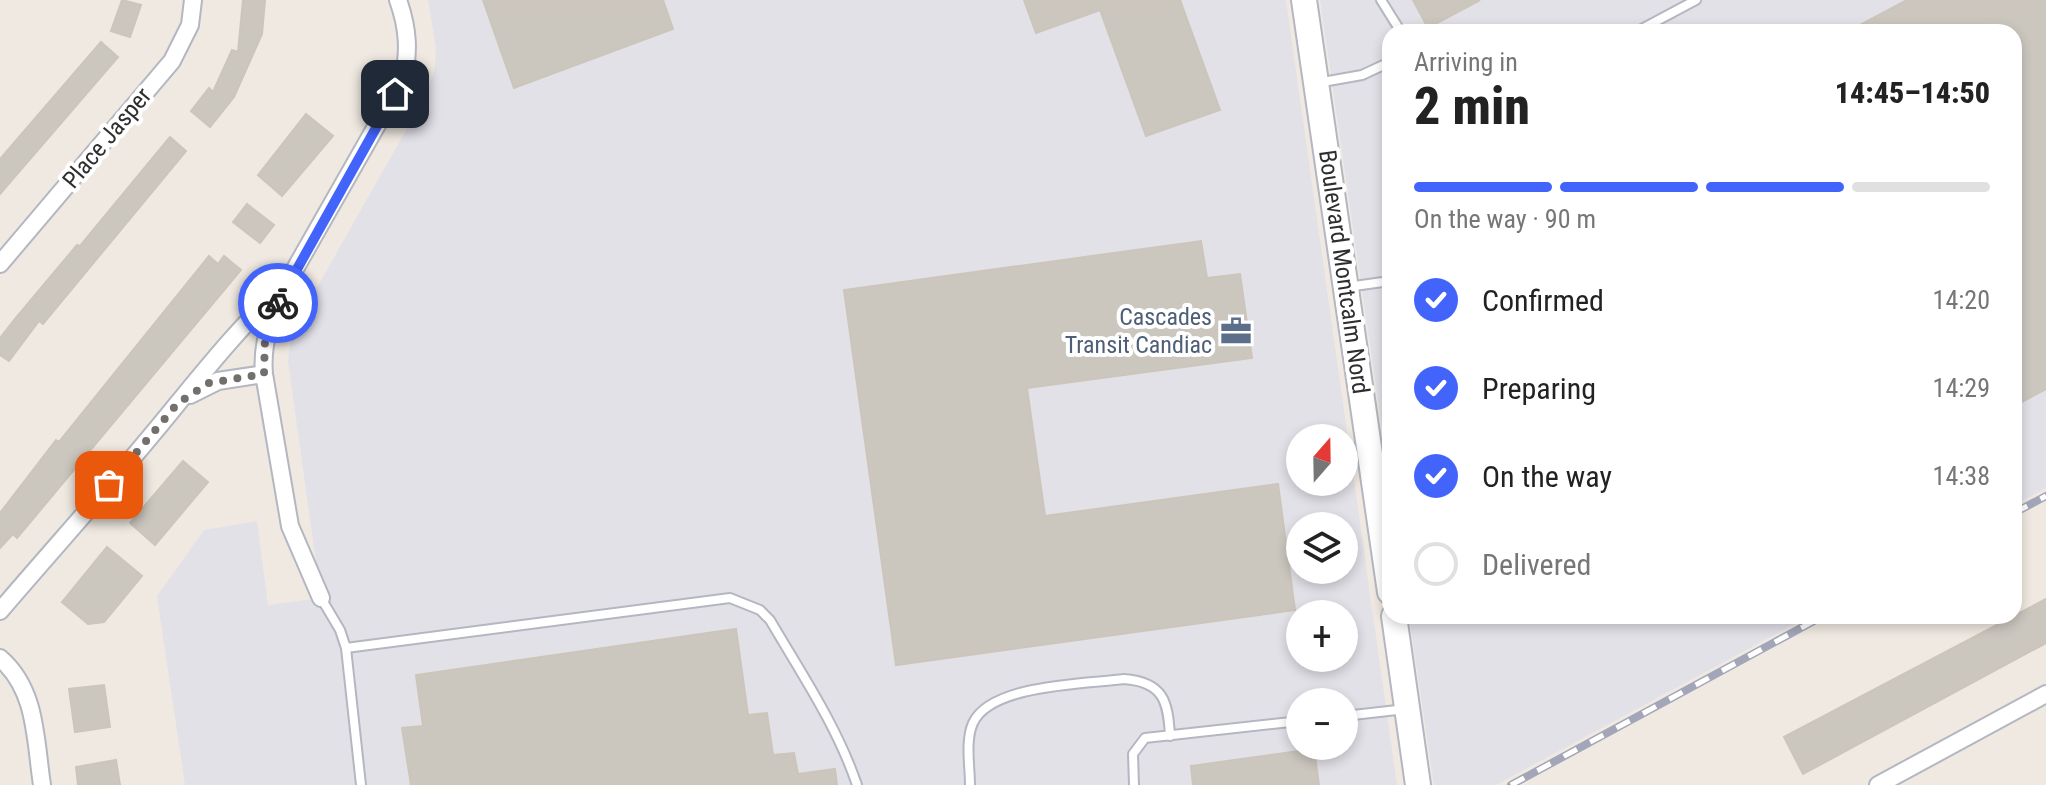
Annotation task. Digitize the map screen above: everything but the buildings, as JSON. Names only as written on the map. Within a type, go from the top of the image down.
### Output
[{"type":"street","name":"Place Jasper","points":[[0,264],[172,61],[190,25],[193,0]]},
{"type":"street","points":[[321,598],[290,526],[264,374],[264,351],[267,330],[287,283],[402,81],[408,52],[405,22],[398,0]]},
{"type":"street","name":"Boulevard Montcalm Nord","points":[[1304,0],[1382,537]]},
{"type":"street","points":[[0,611],[207,365],[287,283]]},
{"type":"street","points":[[178,403],[209,383],[264,374]]},
{"type":"street","points":[[1395,624],[1418,785]]},
{"type":"street","points":[[0,658],[20,679],[29,699],[42,785]]},
{"type":"street","points":[[1878,785],[2046,694]]},
{"type":"lane","points":[[1381,0],[1396,24]]},
{"type":"lane","points":[[1651,24],[1696,0]]},
{"type":"lane","points":[[1317,83],[1362,75],[1382,66]]},
{"type":"lane","points":[[1346,287],[1382,282]]},
{"type":"lane","points":[[321,598],[340,630],[346,648],[361,785]]},
{"type":"lane","points":[[346,648],[730,598],[760,610],[770,620],[824,712],[848,759],[857,785]]},
{"type":"lane","points":[[970,785],[970,733],[974,720],[993,701],[1011,694],[1124,679],[1137,680],[1150,685],[1166,702],[1170,736]]},
{"type":"lane","points":[[1358,714],[1407,708]]},
{"type":"lane","points":[[1134,785],[1133,754],[1145,738],[1286,723]]},
{"type":"shaded area","points":[[428,0],[1286,0],[1346,424],[1286,424],[1286,496],[1356,496],[1397,785],[185,785],[157,596],[204,530],[257,521],[268,605],[321,598],[288,361],[290,344],[298,321],[426,95],[435,68],[436,48]]},
{"type":"shaded area","points":[[1320,0],[2046,0],[2046,488],[2022,501],[2022,24],[1382,24],[1382,428]]},
{"type":"shaded area","points":[[1410,624],[1794,624],[1496,785],[1434,785]]},
{"type":"railway","points":[[2022,509],[2046,496]]},
{"type":"railway","points":[[1511,785],[1808,624]]},
{"type":"way so far","points":[[109,485],[178,403],[209,383],[264,374],[265,339],[278,303]]},
{"type":"place","name":"Cascades Transit Candiac","points":[[1236,331]]},
{"type":"route","points":[[278,303],[395,94]]}]
